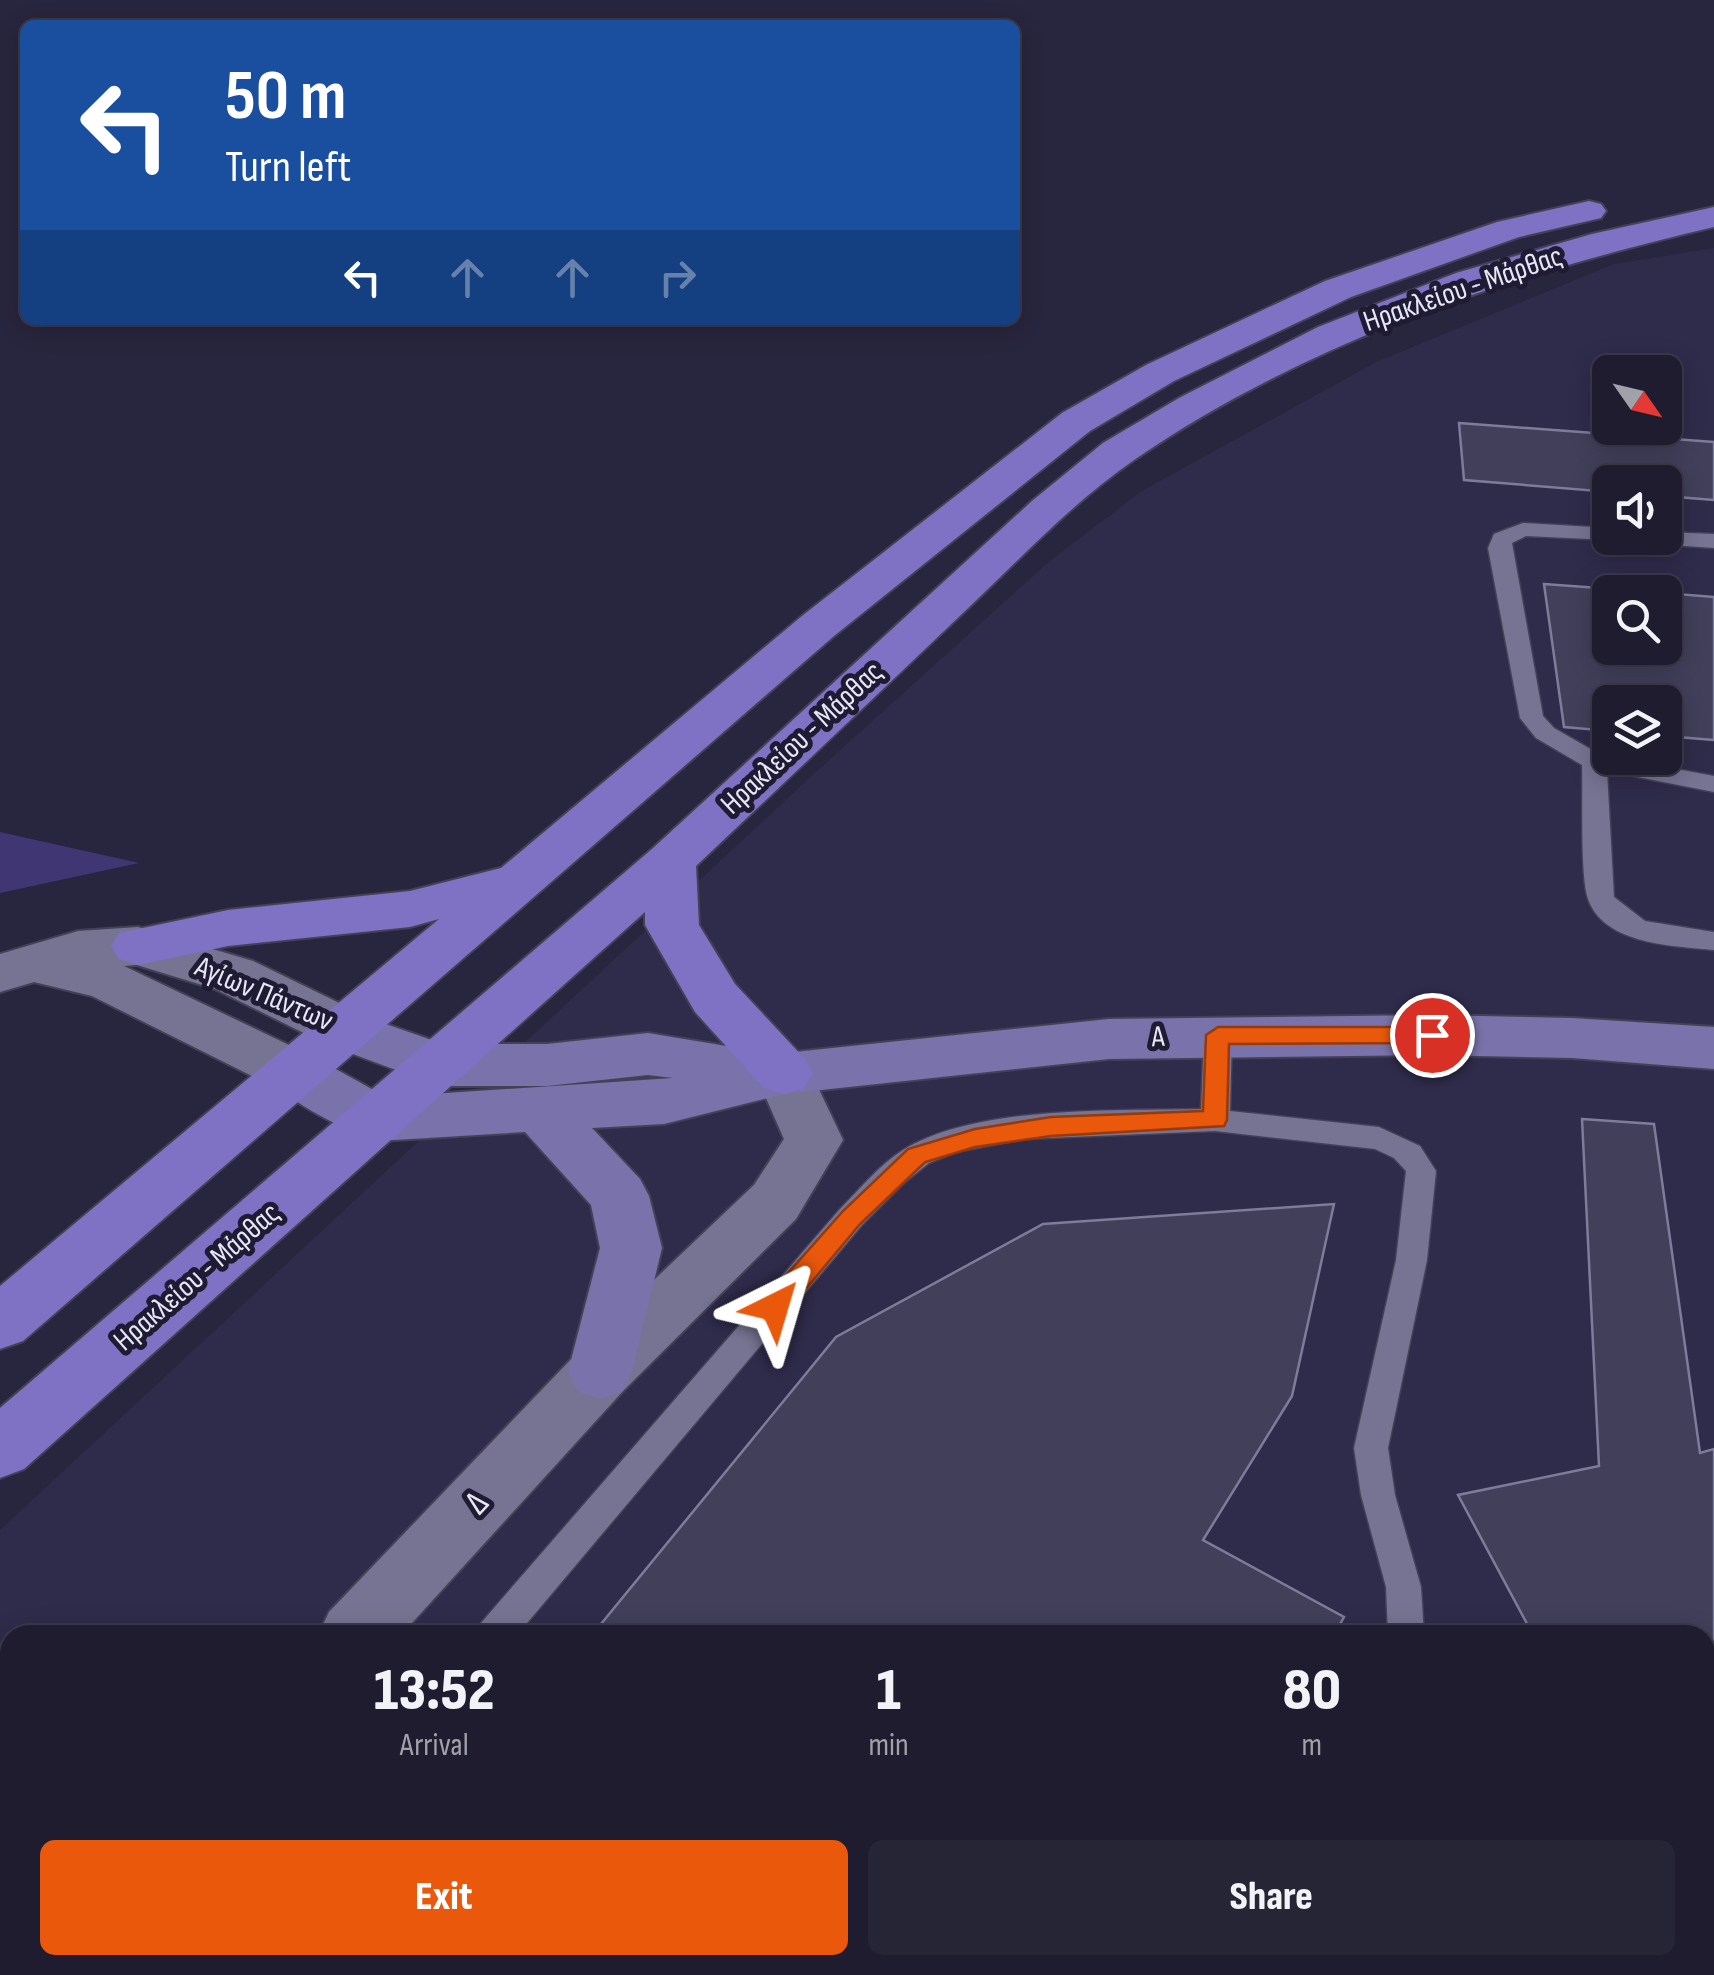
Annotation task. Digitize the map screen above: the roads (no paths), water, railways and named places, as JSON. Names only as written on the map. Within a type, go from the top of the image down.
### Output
[{"type":"main road","name":"Ηρακλείου - Μάρθας","points":[[0,1324],[818,626],[1076,422],[1160,372],[1338,289],[1508,229],[1714,183]]},
{"type":"main road","name":"Ηρακλείου - Μάρθας","points":[[0,1449],[670,861],[1048,510],[1118,452],[1332,335],[1469,281],[1605,242],[1714,217]]},
{"type":"main road","points":[[670,861],[672,925],[716,998],[784,1073]]},
{"type":"main road","points":[[138,946],[228,928],[410,909],[518,881]]},
{"type":"street","name":"Αγίων Πάντων","points":[[13,968],[78,950],[138,946],[234,974],[346,1030],[438,1065]]},
{"type":"street","name":"Αγίων Πάντων","points":[[13,968],[108,980],[296,1073],[378,1119]]},
{"type":"street","name":"Α","points":[[378,1119],[664,1102],[784,1073],[1109,1039],[1218,1035],[1532,1037],[1714,1048]]},
{"type":"street","name":"Α","points":[[438,1065],[547,1064],[648,1054],[784,1073]]},
{"type":"street","name":"Δ","points":[[363,1625],[600,1372],[774,1202],[814,1140],[784,1073]]},
{"type":"street","points":[[540,1110],[619,1196],[631,1248],[600,1372]]},
{"type":"lane","points":[[1592,533],[1523,529],[1502,540],[1499,548],[1532,718],[1567,748],[1592,760]]},
{"type":"lane","points":[[1682,539],[1714,541]]},
{"type":"lane","points":[[1595,775],[1600,898],[1607,909],[1617,918],[1656,934],[1714,941]]},
{"type":"lane","points":[[1667,775],[1714,784]]},
{"type":"lane","points":[[1215,1120],[1218,1035]]},
{"type":"lane","points":[[503,1625],[852,1218],[916,1156],[975,1138],[1051,1126],[1215,1120],[1380,1138],[1414,1158],[1422,1172],[1412,1251],[1370,1448],[1371,1476],[1379,1508],[1404,1581],[1407,1625]]}]
